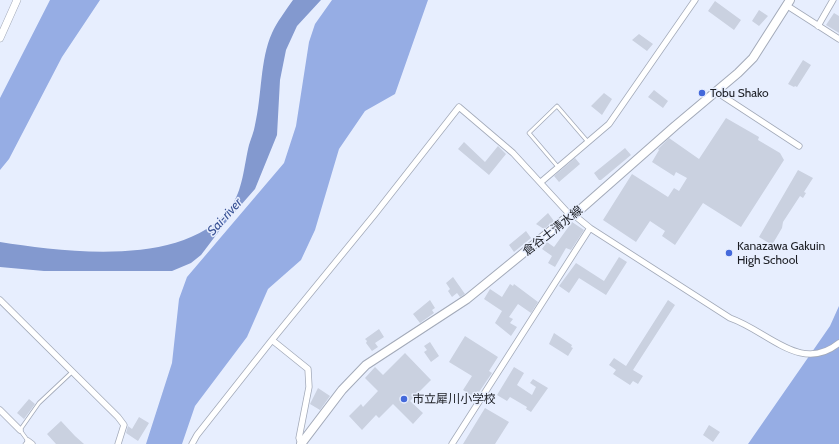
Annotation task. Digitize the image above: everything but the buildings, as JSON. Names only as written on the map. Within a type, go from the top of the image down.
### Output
[{"type":"main road","name":"倉谷土清水線","points":[[301,444],[342,390],[366,365],[467,299],[572,215],[738,73],[753,58],[788,3]]},
{"type":"street","points":[[0,38],[17,0]]},
{"type":"street","points":[[541,182],[609,124],[695,0]]},
{"type":"street","points":[[818,26],[833,0]]},
{"type":"street","points":[[788,3],[818,26],[839,39]]},
{"type":"street","points":[[716,91],[799,146]]},
{"type":"street","points":[[192,444],[197,435],[272,340],[372,219],[459,107],[513,153],[572,215],[730,318],[742,322],[797,353],[810,355],[826,352],[839,343]]},
{"type":"street","points":[[452,444],[590,228]]},
{"type":"street","points":[[0,300],[124,425],[118,444]]},
{"type":"street","points":[[272,340],[308,369],[309,387],[299,438],[301,444]]},
{"type":"street","points":[[0,410],[20,430]]},
{"type":"lane","points":[[558,167],[529,133],[557,106],[588,142]]},
{"type":"lane","points":[[28,443],[20,430],[39,403],[72,372]]},
{"type":"shaded area","points":[[50,0],[100,0],[62,57],[9,159],[0,170],[0,98]]},
{"type":"shaded area","points":[[332,0],[428,0],[395,94],[365,111],[339,149],[315,230],[301,260],[268,289],[247,337],[195,406],[182,444],[146,444],[172,363],[179,299],[187,277],[284,163],[296,126],[309,42],[315,24]]},
{"type":"shaded area","points":[[839,306],[839,444],[748,444],[830,326]]},
{"type":"water","name":"Sai-river","points":[[293,0],[321,0],[297,26],[286,50],[280,80],[277,135],[255,189],[226,222],[201,255],[191,263],[172,271],[44,271],[0,267],[0,242],[56,249],[122,251],[154,248],[184,240],[210,227],[230,208],[238,194],[249,145],[255,128],[263,66],[268,43],[276,25]]},
{"type":"place","name":"Tobu Shako","points":[[702,93]]},
{"type":"place","name":"Kanazawa Gakuin High School","points":[[729,253]]},
{"type":"place","name":"市立犀川小学校","points":[[404,399]]}]
